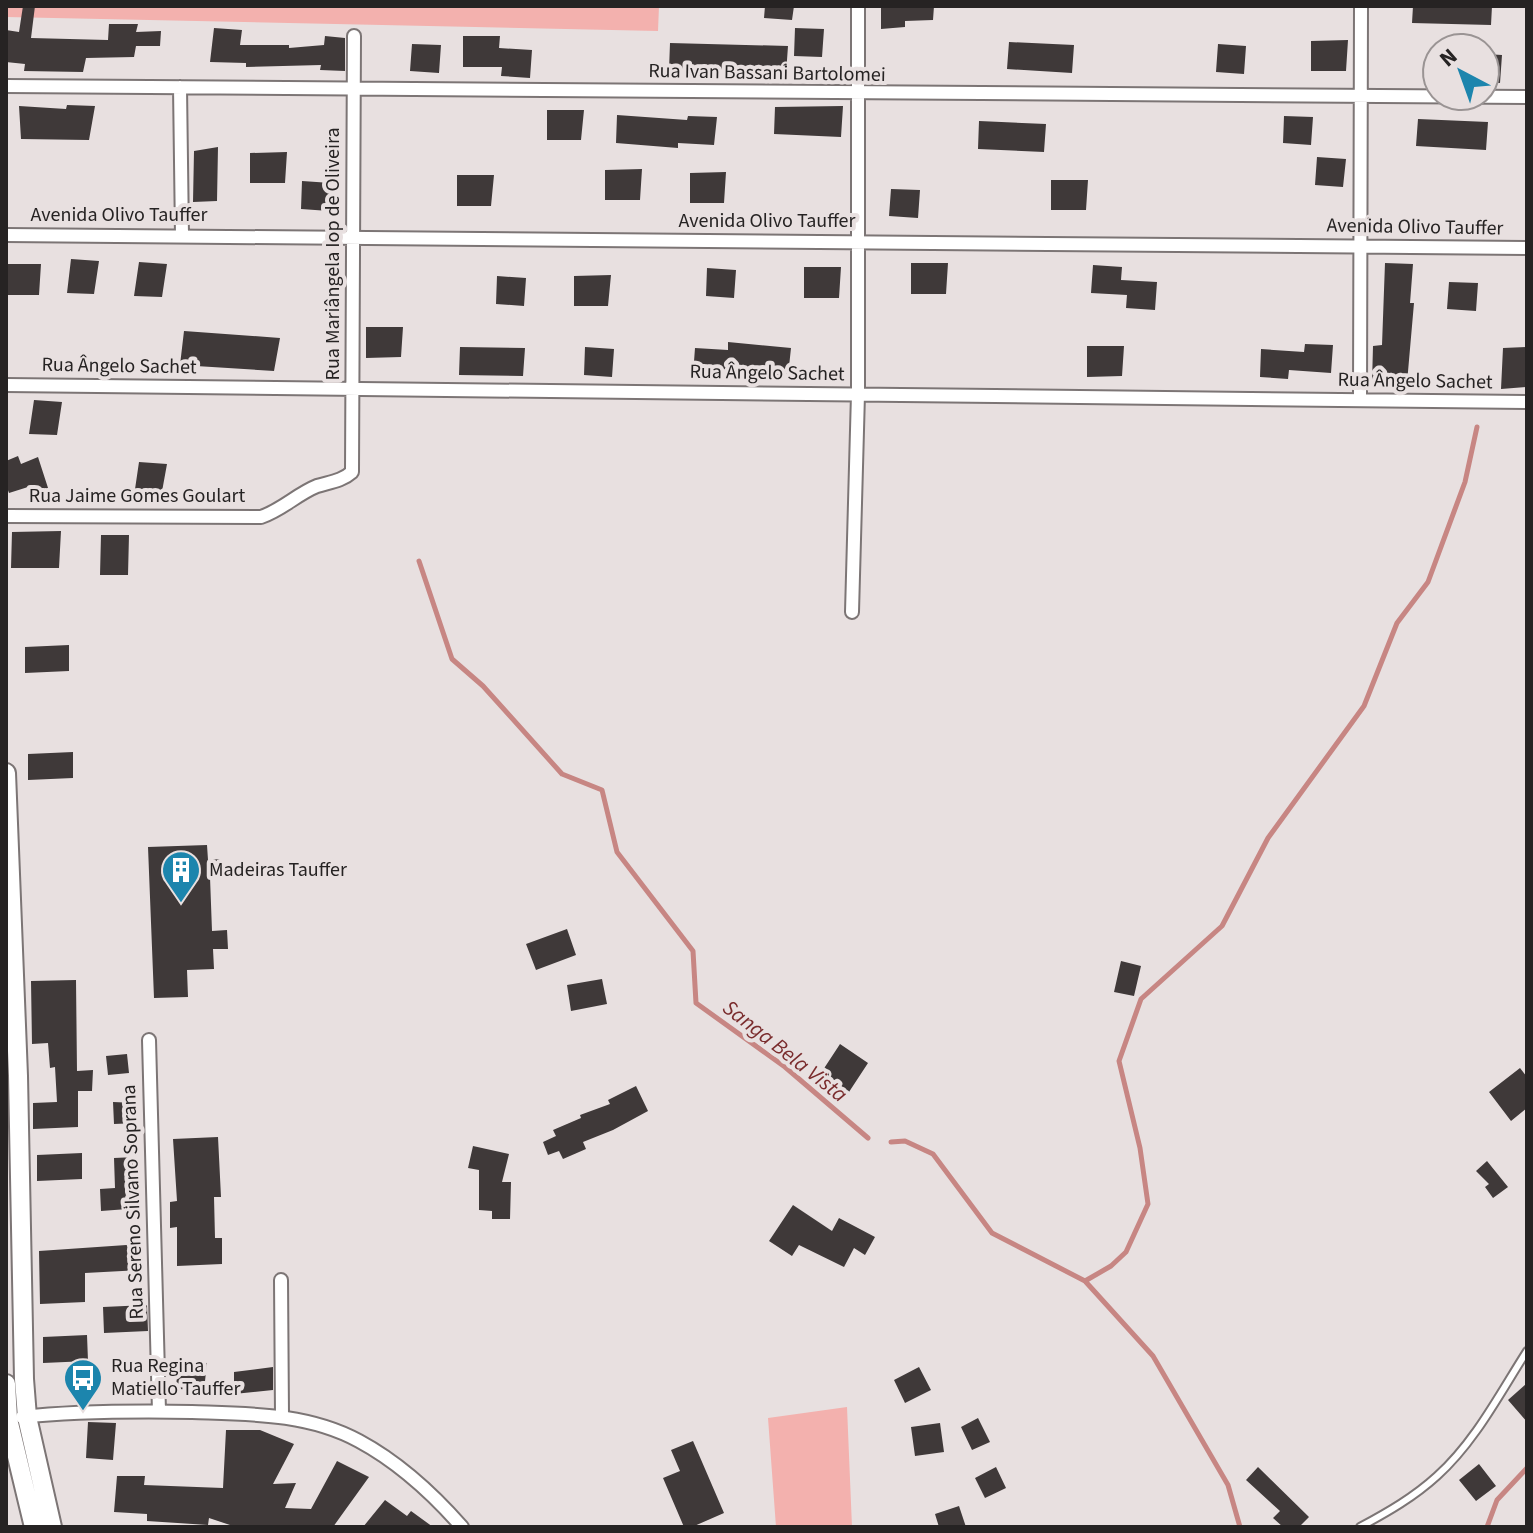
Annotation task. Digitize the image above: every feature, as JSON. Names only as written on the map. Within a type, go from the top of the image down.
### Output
[{"type":"street","points":[[852,612],[858,394],[858,6]]},
{"type":"street","points":[[1360,400],[1361,6]]},
{"type":"street","name":"Rua Mariângela Iop de Oliveira","points":[[352,472],[354,36]]},
{"type":"street","name":"Rua Ivan Bassani Bartolomei","points":[[6,86],[1527,97]]},
{"type":"street","points":[[180,87],[182,236]]},
{"type":"street","name":"Avenida Olivo Tauffer","points":[[6,235],[1527,248]]},
{"type":"street","name":"Rua Ângelo Sachet","points":[[6,385],[1527,402]]},
{"type":"street","name":"Rua Jaime Gomes Goulart","points":[[6,516],[261,517],[276,512],[308,490],[345,478],[352,472]]},
{"type":"street","points":[[6,773],[12,1104],[13,1418],[52,1527]]},
{"type":"street","name":"Rua Sereno Silvano Soprana","points":[[149,1040],[159,1411]]},
{"type":"street","points":[[281,1280],[282,1415]]},
{"type":"street","points":[[6,1384],[34,1527]]},
{"type":"street","points":[[13,1418],[83,1412],[159,1411],[282,1415],[317,1424],[359,1441],[413,1478],[462,1527]]},
{"type":"lane","points":[[1360,1527],[1398,1507],[1438,1476],[1468,1443],[1527,1351]]},
{"type":"shaded area","points":[[6,6],[659,6],[658,31],[6,17]]},
{"type":"shaded area","points":[[847,1407],[852,1527],[776,1527],[768,1418]]},
{"type":"building","points":[[23,6],[35,6],[31,38],[108,40],[109,24],[138,24],[136,32],[161,31],[160,46],[136,46],[134,57],[86,58],[83,72],[24,71],[25,64],[6,62],[6,30],[19,32]]},
{"type":"building","points":[[765,6],[794,6],[792,20],[764,18]]},
{"type":"building","points":[[881,6],[934,6],[933,20],[905,21],[905,27],[881,29]]},
{"type":"building","points":[[1413,6],[1492,6],[1491,25],[1412,23]]},
{"type":"building","points":[[214,28],[242,30],[240,45],[289,45],[289,48],[324,45],[325,36],[345,38],[345,71],[320,70],[321,65],[246,67],[246,63],[210,62]]},
{"type":"building","points":[[795,28],[824,29],[822,57],[794,56]]},
{"type":"building","points":[[463,36],[500,36],[499,48],[532,50],[530,78],[501,76],[502,67],[463,67]]},
{"type":"building","points":[[1348,40],[1346,71],[1311,71],[1311,41]]},
{"type":"building","points":[[1009,42],[1074,45],[1072,73],[1007,69]]},
{"type":"building","points":[[670,43],[788,46],[786,74],[669,70]]},
{"type":"building","points":[[412,44],[441,45],[439,73],[410,71]]},
{"type":"building","points":[[1218,44],[1246,46],[1244,74],[1216,72]]},
{"type":"building","points":[[67,105],[95,106],[89,140],[21,139],[19,106],[66,109]]},
{"type":"building","points":[[843,106],[841,137],[774,134],[775,107]]},
{"type":"building","points":[[547,110],[584,110],[581,140],[547,140]]},
{"type":"building","points":[[617,115],[687,120],[688,116],[717,117],[714,145],[678,143],[678,148],[616,143]]},
{"type":"building","points":[[1284,116],[1313,117],[1311,145],[1283,143]]},
{"type":"building","points":[[1418,119],[1488,122],[1486,150],[1416,146]]},
{"type":"building","points":[[979,121],[1046,124],[1044,152],[978,149]]},
{"type":"building","points":[[218,147],[217,201],[193,202],[194,151]]},
{"type":"building","points":[[287,152],[285,183],[250,183],[250,153]]},
{"type":"building","points":[[1317,157],[1346,159],[1343,187],[1315,185]]},
{"type":"building","points":[[642,169],[640,200],[605,200],[605,170]]},
{"type":"building","points":[[726,172],[724,203],[690,203],[690,173]]},
{"type":"building","points":[[457,175],[494,175],[491,206],[457,206]]},
{"type":"building","points":[[1051,180],[1088,180],[1086,210],[1051,210]]},
{"type":"building","points":[[302,181],[331,183],[329,211],[301,209]]},
{"type":"building","points":[[891,189],[920,190],[918,218],[889,216]]},
{"type":"building","points":[[71,259],[99,261],[94,294],[67,293]]},
{"type":"building","points":[[139,262],[167,264],[162,297],[134,296]]},
{"type":"building","points":[[911,263],[948,263],[946,294],[911,294]]},
{"type":"building","points":[[1385,263],[1413,264],[1410,303],[1414,303],[1407,383],[1372,383],[1373,346],[1382,345]]},
{"type":"building","points":[[6,264],[41,264],[39,295],[6,295]]},
{"type":"building","points":[[1093,265],[1122,267],[1121,280],[1157,282],[1155,310],[1126,308],[1127,295],[1091,293]]},
{"type":"building","points":[[804,267],[841,267],[839,298],[804,298]]},
{"type":"building","points":[[707,268],[736,270],[734,298],[706,296]]},
{"type":"building","points":[[611,275],[608,306],[574,306],[574,276]]},
{"type":"building","points":[[497,276],[526,278],[524,306],[496,304]]},
{"type":"building","points":[[1449,282],[1478,283],[1476,311],[1447,309]]},
{"type":"building","points":[[366,327],[403,327],[401,357],[366,358]]},
{"type":"building","points":[[184,331],[280,338],[274,371],[180,365]]},
{"type":"building","points":[[728,342],[791,348],[788,376],[722,369],[721,377],[693,375],[695,348],[728,350]]},
{"type":"building","points":[[1305,344],[1333,345],[1331,373],[1289,370],[1288,379],[1260,377],[1261,349],[1304,352]]},
{"type":"building","points":[[1087,346],[1124,346],[1122,376],[1087,377]]},
{"type":"building","points":[[460,347],[525,348],[523,376],[459,375]]},
{"type":"building","points":[[585,347],[614,349],[612,377],[584,375]]},
{"type":"building","points":[[1527,347],[1527,387],[1501,389],[1503,348]]},
{"type":"building","points":[[34,400],[62,402],[57,435],[29,434]]},
{"type":"building","points":[[18,456],[21,464],[38,457],[49,491],[31,496],[28,487],[9,493],[6,461]]},
{"type":"building","points":[[139,462],[167,464],[161,497],[134,496]]},
{"type":"building","points":[[61,531],[59,568],[11,568],[12,532]]},
{"type":"building","points":[[101,535],[129,535],[128,575],[100,575]]},
{"type":"building","points":[[69,645],[69,671],[25,673],[25,647]]},
{"type":"building","points":[[73,752],[73,778],[28,780],[28,754]]},
{"type":"building","name":"Madeiras Tauffer","points":[[207,845],[208,860],[221,859],[222,876],[210,877],[212,931],[227,930],[228,949],[213,949],[214,969],[187,970],[188,997],[154,998],[148,847]]},
{"type":"building","points":[[567,929],[576,955],[536,970],[526,944]]},
{"type":"building","points":[[1121,961],[1141,966],[1134,996],[1114,992]]},
{"type":"building","points":[[602,979],[607,1004],[571,1011],[567,985]]},
{"type":"building","points":[[76,980],[77,1071],[93,1070],[92,1091],[78,1091],[78,1127],[33,1129],[33,1103],[57,1102],[55,1067],[50,1068],[48,1043],[32,1044],[31,981]]},
{"type":"building","points":[[840,1044],[868,1063],[849,1092],[821,1073]]},
{"type":"building","points":[[127,1054],[129,1073],[108,1075],[106,1056]]},
{"type":"building","points":[[1520,1068],[1527,1077],[1527,1108],[1511,1121],[1489,1092]]},
{"type":"building","points":[[636,1086],[648,1111],[583,1142],[586,1149],[563,1159],[559,1151],[548,1155],[543,1142],[556,1136],[553,1130],[581,1118],[580,1115],[610,1104],[608,1100]]},
{"type":"building","points":[[113,1102],[136,1103],[137,1123],[114,1124]]},
{"type":"building","points":[[218,1137],[221,1197],[214,1197],[215,1238],[222,1238],[222,1264],[177,1266],[177,1227],[170,1228],[170,1202],[177,1201],[173,1139]]},
{"type":"building","points":[[473,1146],[509,1154],[502,1182],[511,1182],[510,1219],[492,1219],[492,1211],[479,1210],[479,1170],[468,1168]]},
{"type":"building","points":[[82,1153],[82,1179],[37,1181],[37,1155]]},
{"type":"building","points":[[136,1157],[136,1186],[139,1186],[141,1208],[101,1211],[100,1189],[115,1188],[114,1158]]},
{"type":"building","points":[[1487,1161],[1508,1187],[1493,1198],[1485,1187],[1489,1184],[1476,1171]]},
{"type":"building","points":[[793,1205],[832,1231],[839,1218],[875,1237],[865,1255],[854,1248],[844,1267],[799,1245],[792,1256],[769,1241]]},
{"type":"building","points":[[141,1244],[141,1270],[85,1273],[85,1302],[40,1304],[39,1251]]},
{"type":"building","points":[[147,1305],[148,1331],[104,1333],[103,1307]]},
{"type":"building","points":[[87,1335],[88,1361],[43,1363],[43,1337]]},
{"type":"building","points":[[178,1361],[207,1363],[204,1390],[176,1389]]},
{"type":"building","points":[[273,1367],[273,1390],[234,1394],[234,1372]]},
{"type":"building","points":[[919,1367],[931,1390],[905,1403],[894,1380]]},
{"type":"building","points":[[1527,1383],[1527,1422],[1508,1400]]},
{"type":"building","points":[[978,1418],[990,1442],[972,1450],[961,1427]]},
{"type":"building","points":[[88,1422],[116,1423],[113,1460],[86,1458]]},
{"type":"building","points":[[940,1423],[944,1452],[915,1456],[911,1427]]},
{"type":"building","points":[[226,1430],[260,1430],[294,1444],[273,1484],[296,1483],[285,1508],[311,1509],[337,1461],[369,1477],[333,1527],[236,1527],[209,1518],[208,1525],[147,1521],[147,1514],[114,1512],[117,1476],[145,1476],[144,1485],[223,1488]]},
{"type":"building","points":[[693,1441],[724,1513],[692,1527],[684,1527],[663,1478],[680,1471],[671,1450]]},
{"type":"building","points":[[1479,1464],[1496,1486],[1476,1501],[1459,1480]]},
{"type":"building","points":[[996,1467],[1006,1488],[985,1498],[975,1478]]},
{"type":"building","points":[[1258,1467],[1309,1517],[1299,1527],[1283,1527],[1273,1518],[1280,1511],[1246,1480]]},
{"type":"building","points":[[385,1500],[407,1516],[411,1511],[433,1527],[363,1527]]},
{"type":"building","points":[[959,1506],[966,1527],[939,1527],[935,1514]]},
{"type":"waterway","points":[[1085,1281],[1111,1266],[1126,1252],[1148,1204],[1140,1148],[1119,1061],[1141,999],[1222,926],[1268,838],[1364,706],[1397,623],[1428,582],[1465,482],[1477,427]]},
{"type":"waterway","name":"Sanga Bela Vista","points":[[419,561],[452,659],[483,686],[562,774],[602,790],[617,852],[693,951],[696,1003],[785,1067],[868,1138]]},
{"type":"waterway","name":"Sanga Bela Vista","points":[[891,1142],[905,1141],[933,1154],[992,1233],[1085,1281],[1153,1356],[1228,1485],[1240,1527]]},
{"type":"waterway","points":[[1487,1527],[1497,1500],[1527,1468]]},
{"type":"place","name":"Madeiras Tauffer","points":[[181,904]]},
{"type":"place","name":"Rua Regina Matiello Tauffer","points":[[83,1412]]}]
